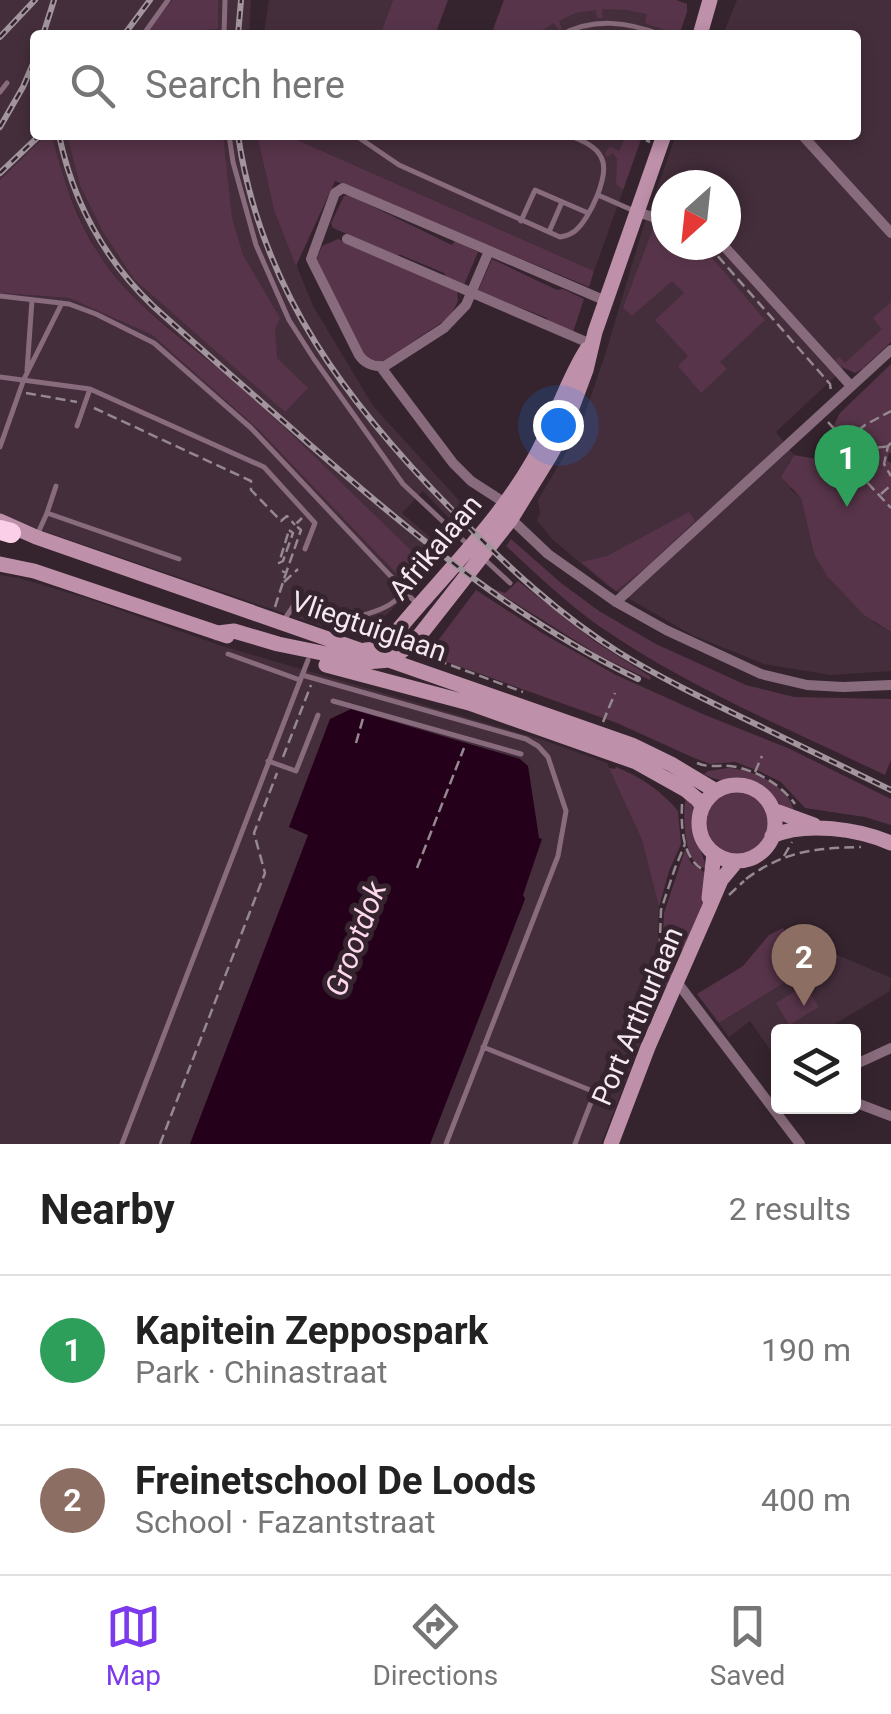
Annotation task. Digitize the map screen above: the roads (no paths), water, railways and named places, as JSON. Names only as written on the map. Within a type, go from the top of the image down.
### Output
[{"type":"main road","points":[[705,30],[710,1]]},
{"type":"main road","name":"Afrikalaan","points":[[390,660],[418,644],[476,552],[508,511],[577,365],[591,344],[662,140]]},
{"type":"main road","name":"Vliegtuiglaan","points":[[6,527],[632,746],[716,791]]},
{"type":"main road","name":"Afrikalaan","points":[[390,660],[395,632],[418,605],[476,552]]},
{"type":"main road","name":"Vliegtuiglaan","points":[[4,563],[218,634],[303,672],[400,684],[469,703],[636,762],[686,790],[702,806]]},
{"type":"main road","points":[[218,634],[234,631],[344,659],[390,660],[400,684]]},
{"type":"main road","points":[[361,650],[378,649],[395,632]]},
{"type":"main road","points":[[418,644],[426,673]]},
{"type":"main road","name":"Port Arthurlaan","points":[[716,791],[735,784],[746,786],[764,796],[773,810],[827,829]]},
{"type":"main road","points":[[702,806],[716,791]]},
{"type":"main road","name":"Port Arthurlaan","points":[[702,806],[701,836],[714,852],[709,908]]},
{"type":"main road","points":[[772,836],[773,810]]},
{"type":"main road","name":"Port Arthurlaan","points":[[611,1144],[721,880],[736,862],[758,854],[772,836],[793,830],[866,833],[891,843]]},
{"type":"main road","points":[[714,852],[736,862]]},
{"type":"street","points":[[807,140],[891,232]]},
{"type":"street","points":[[489,252],[466,305],[444,328],[385,366],[363,362],[311,259],[335,193],[343,188],[606,301]]},
{"type":"street","points":[[637,212],[651,216]]},
{"type":"street","points":[[347,239],[591,344]]},
{"type":"street","points":[[737,260],[851,386]]},
{"type":"street","points":[[616,602],[891,350]]},
{"type":"street","points":[[380,366],[471,482],[508,511],[548,554],[616,602],[760,674],[807,685],[891,685]]},
{"type":"street","points":[[678,982],[771,1097]]},
{"type":"street","points":[[861,1062],[891,1048]]},
{"type":"street","points":[[861,1105],[891,1116]]},
{"type":"street","points":[[782,1114],[800,1144]]},
{"type":"lane","points":[[147,30],[168,0]]},
{"type":"lane","points":[[224,30],[225,0]]},
{"type":"lane","points":[[574,30],[605,22],[648,30]]},
{"type":"lane","points":[[0,92],[7,83]]},
{"type":"lane","points":[[230,140],[244,208],[289,320],[404,484],[510,583]]},
{"type":"lane","points":[[362,140],[399,165],[560,237],[572,234],[588,213],[598,195],[604,168],[604,160],[580,140]]},
{"type":"lane","points":[[522,221],[535,190],[588,213]]},
{"type":"lane","points":[[598,195],[637,212]]},
{"type":"lane","points":[[548,232],[562,202]]},
{"type":"lane","points":[[0,296],[62,303],[96,314],[154,343],[251,428],[418,605]]},
{"type":"lane","points":[[25,377],[32,300]]},
{"type":"lane","points":[[0,447],[25,377],[62,303]]},
{"type":"lane","points":[[0,377],[25,377],[90,390],[266,470],[315,523],[305,549]]},
{"type":"lane","points":[[77,426],[90,390]]},
{"type":"lane","points":[[36,536],[56,486]]},
{"type":"lane","points":[[47,513],[179,559]]},
{"type":"lane","points":[[277,620],[300,603],[326,618],[337,619],[382,609],[396,602],[400,595],[398,584]]},
{"type":"lane","points":[[228,654],[303,672],[526,739],[548,757],[566,810],[558,856],[446,1144]]},
{"type":"lane","points":[[122,1144],[303,672]]},
{"type":"lane","points":[[334,701],[521,754]]},
{"type":"lane","points":[[268,761],[296,771],[318,715]]},
{"type":"lane","points":[[484,1048],[595,1092],[576,1144]]},
{"type":"water","name":"Grootdok","points":[[351,709],[520,759],[528,766],[542,839],[523,895],[525,899],[430,1144],[190,1144],[308,835],[289,827],[330,719]]},
{"type":"railway","points":[[0,37],[35,0]]},
{"type":"railway","points":[[45,30],[54,0]]},
{"type":"railway","points":[[128,30],[150,0]]},
{"type":"railway","points":[[238,30],[241,0]]},
{"type":"railway","points":[[0,127],[30,71]]},
{"type":"railway","points":[[0,173],[35,140]]},
{"type":"railway","points":[[60,140],[73,183],[93,228],[120,269],[153,306],[346,476],[465,572],[549,630],[638,679]]},
{"type":"railway","points":[[239,140],[267,245],[289,296],[316,343],[381,432],[477,535],[555,606],[620,653],[891,790]]},
{"type":"place","name":"Kapitein Zeppospark","points":[[847,507]]},
{"type":"place","name":"Freinetschool De Loods","points":[[804,1006]]}]
